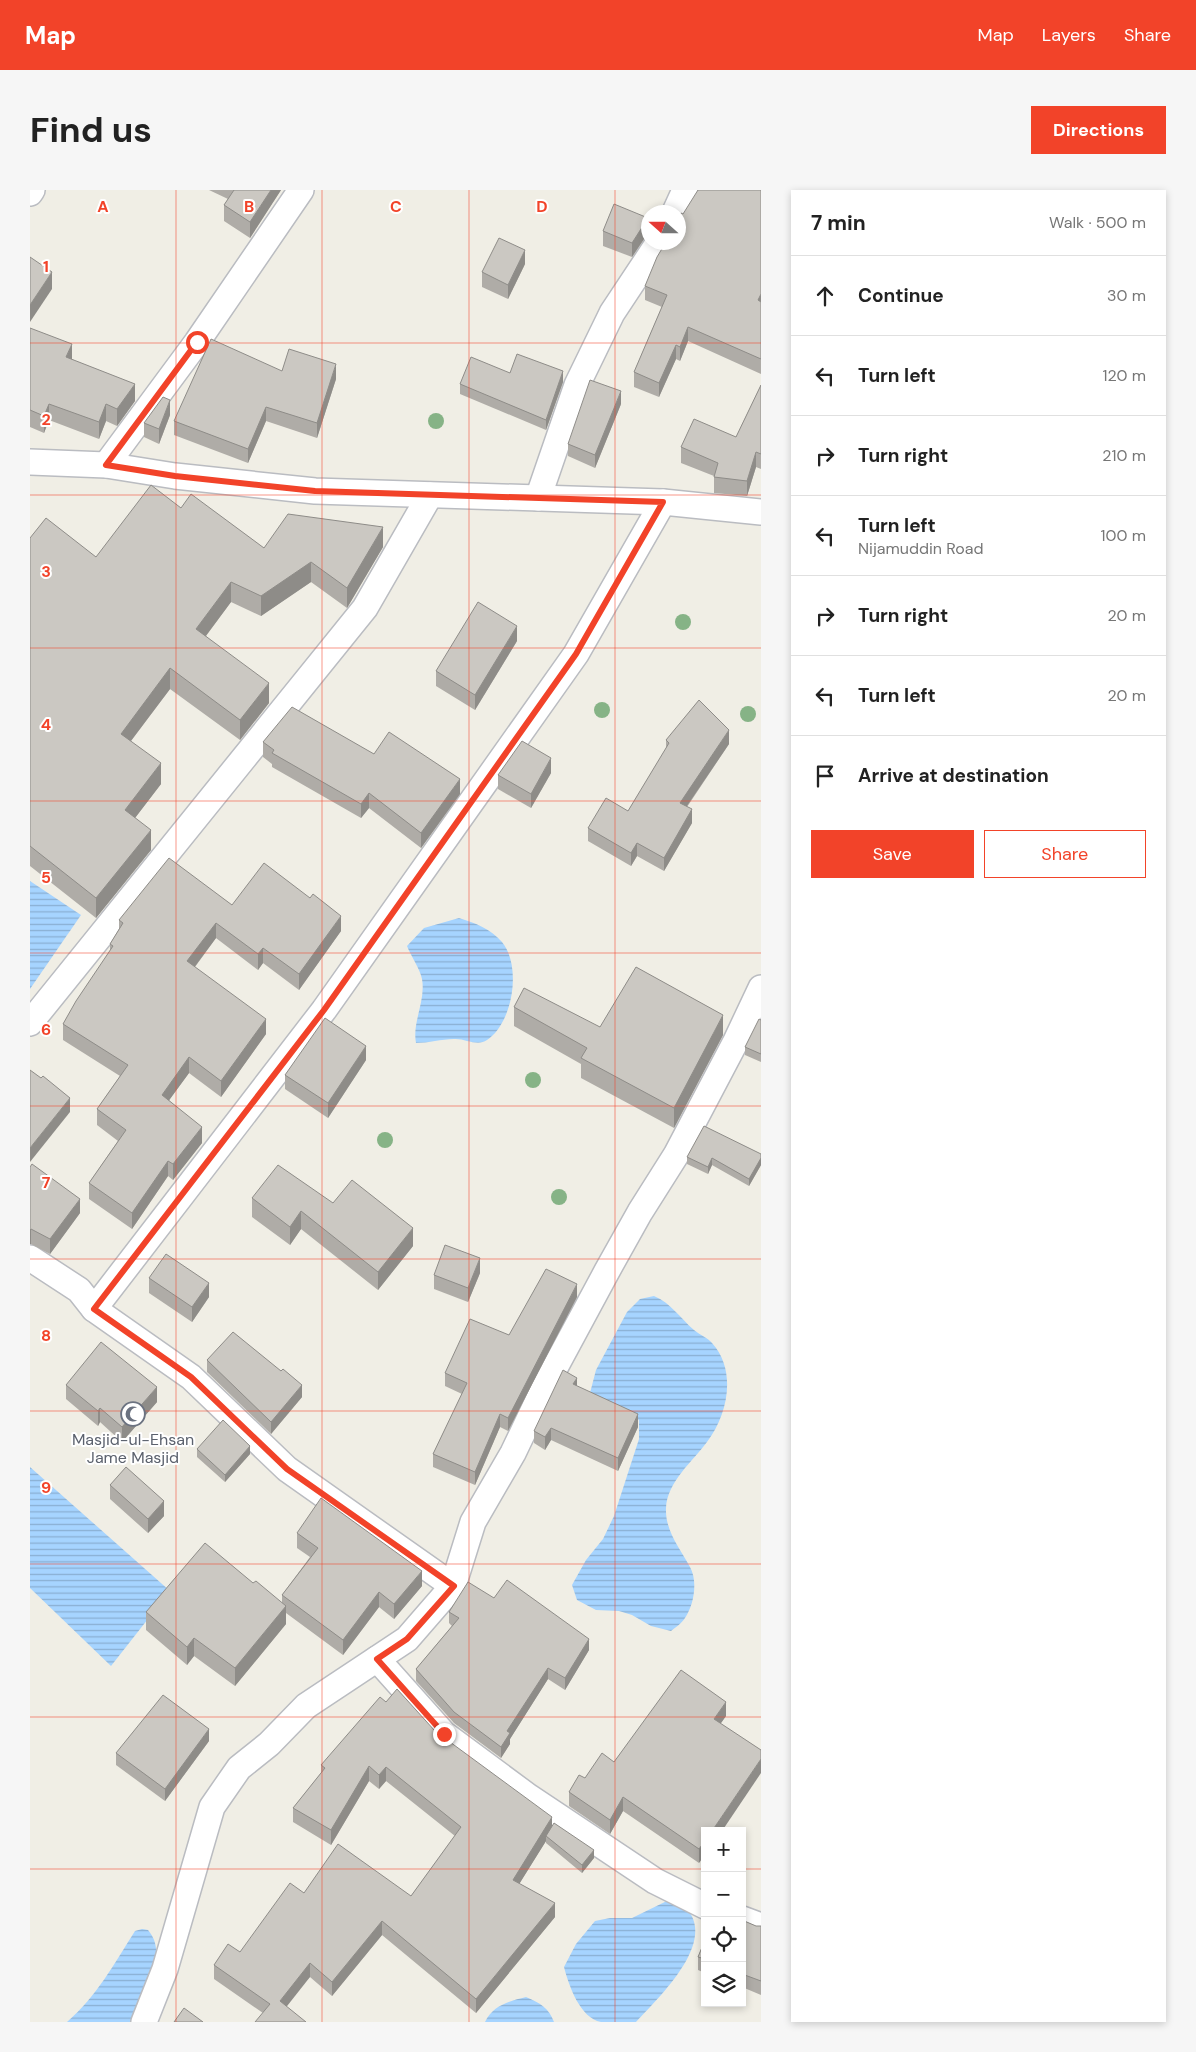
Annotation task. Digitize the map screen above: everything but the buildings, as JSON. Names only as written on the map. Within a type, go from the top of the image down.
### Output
[{"type":"street","points":[[106,465],[197,342],[301,190]]},
{"type":"street","points":[[678,205],[685,190]]},
{"type":"street","points":[[538,498],[577,385],[612,313],[654,250]]},
{"type":"street","points":[[30,462],[106,465],[175,476],[315,491],[663,502],[761,512]]},
{"type":"street","points":[[30,1023],[365,608],[430,495]]},
{"type":"street","points":[[94,1309],[324,1010],[548,694],[576,654],[663,502]]},
{"type":"street","points":[[144,2022],[165,1969],[212,1807],[239,1768],[269,1744],[306,1706],[407,1639],[454,1586],[473,1522],[513,1453],[544,1388],[616,1254],[676,1155],[736,1041],[761,988]]},
{"type":"street","points":[[30,1258],[79,1290],[94,1309],[191,1377],[287,1469],[454,1586]]},
{"type":"street","points":[[377,1659],[444,1734],[521,1792],[655,1881],[701,1904]]},
{"type":"street","points":[[746,1920],[761,1926]]},
{"type":"water","points":[[30,881],[81,915],[30,989]]},
{"type":"water","points":[[459,918],[477,924],[493,933],[508,952],[512,965],[513,979],[512,994],[508,1008],[496,1032],[483,1042],[454,1039],[416,1043],[416,1027],[423,987],[419,971],[407,946],[424,928]]},
{"type":"water","points":[[654,1296],[675,1311],[694,1330],[712,1343],[720,1354],[725,1366],[727,1379],[724,1406],[714,1431],[682,1472],[667,1498],[666,1516],[668,1524],[690,1567],[694,1579],[691,1607],[682,1622],[671,1631],[651,1626],[632,1615],[619,1611],[596,1610],[577,1600],[572,1585],[586,1560],[603,1539],[614,1516],[639,1439],[639,1420],[615,1404],[590,1393],[596,1370],[627,1312],[640,1299]]},
{"type":"water","points":[[30,1467],[170,1591],[111,1666],[30,1588]]},
{"type":"water","points":[[673,1898],[689,1911],[695,1927],[693,1944],[686,1961],[675,1978],[636,2022],[601,2022],[594,2019],[581,2008],[576,2000],[564,1967],[576,1944],[595,1921],[610,1918],[632,1918]]},
{"type":"water","points":[[148,1930],[154,1940],[156,1951],[155,1964],[152,1976],[131,2022],[67,2022],[96,1990],[135,1931]]},
{"type":"water","points":[[526,1997],[536,2001],[543,2007],[554,2022],[485,2022],[488,2016],[497,2008],[508,2002]]},
{"type":"place","name":"Masjid-ul-Ehsan Jame Masjid","points":[[133,1414]]},
{"type":"route","points":[[197,342],[106,465],[175,476],[315,491],[663,502],[576,654],[441,846],[324,1010],[94,1309],[191,1377],[287,1469],[454,1586],[407,1639],[377,1659],[444,1734]]}]
